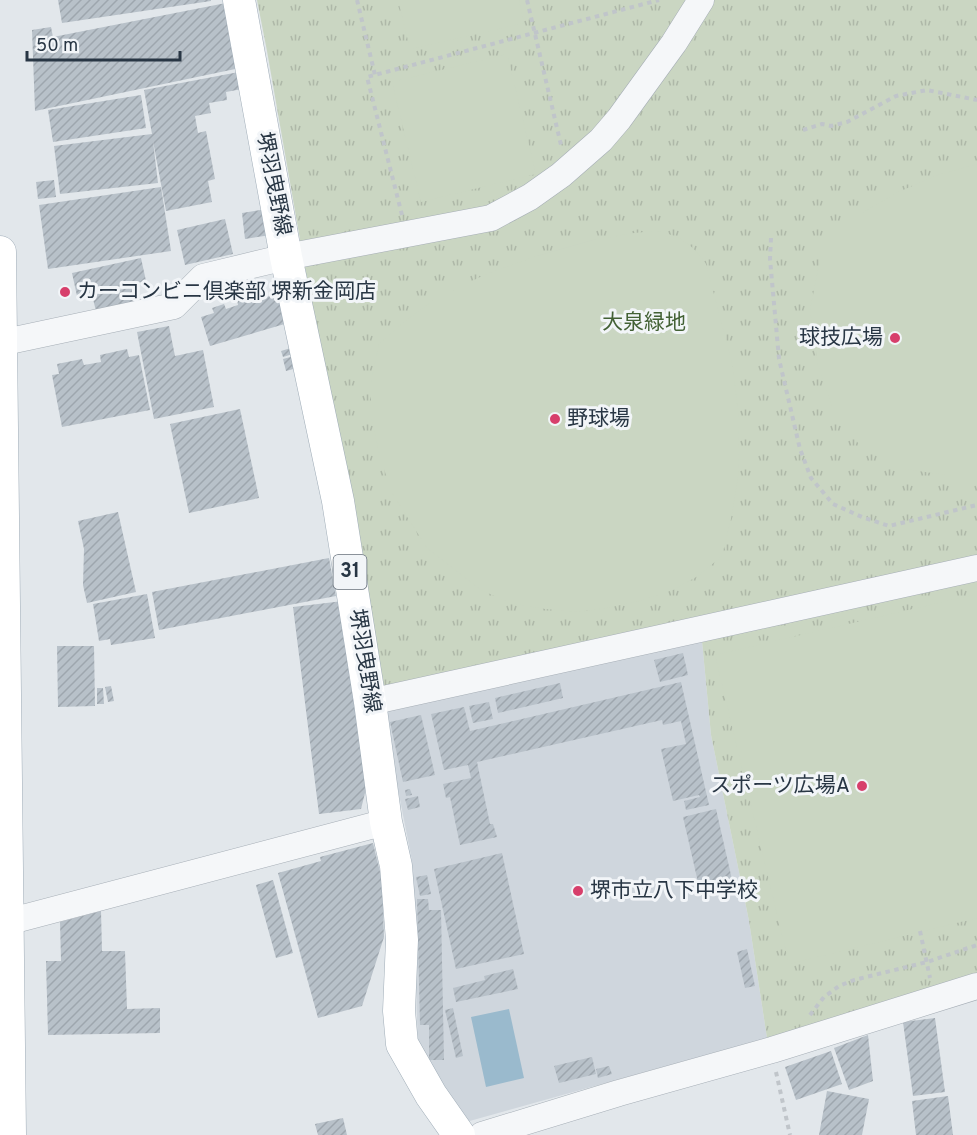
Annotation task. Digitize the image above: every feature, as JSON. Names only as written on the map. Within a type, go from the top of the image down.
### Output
[{"type":"main road","name":"堺羽曳野線","points":[[239,0],[286,257],[338,501],[370,702],[386,822],[396,866],[402,940],[399,1011],[402,1044],[431,1095],[459,1135]]},
{"type":"main road","points":[[0,252],[3,923],[10,1135]]},
{"type":"street","points":[[1,343],[174,306],[203,277],[286,257],[491,218],[530,197],[601,140],[674,43],[701,0]]},
{"type":"street","points":[[370,702],[977,568]]},
{"type":"street","points":[[3,923],[386,822]]},
{"type":"street","points":[[483,1135],[619,1093],[782,1047],[977,986]]},
{"type":"path","points":[[357,0],[375,75]]},
{"type":"path","points":[[527,0],[566,170]]},
{"type":"path","points":[[406,233],[367,77],[658,0]]},
{"type":"path","points":[[804,130],[822,124],[831,126],[847,122],[896,96],[927,90],[977,100]]},
{"type":"path","points":[[771,238],[770,259],[779,359],[800,448],[811,478],[833,504],[889,526],[977,505]]},
{"type":"path","points":[[920,931],[935,999]]},
{"type":"path","points":[[790,1135],[782,1047],[824,997],[839,986],[854,980],[927,962],[977,945]]},
{"type":"shaded area","name":"堺市立八下中学校","points":[[702,641],[711,735],[749,921],[767,1038],[466,1122],[418,1050],[412,861],[383,712]]},
{"type":"green space","name":"大泉緑地","points":[[257,0],[977,0],[977,978],[767,1038],[749,921],[711,735],[702,641],[382,707]]},
{"type":"green space","points":[[398,0],[519,0],[524,23],[410,49]]},
{"type":"green space","points":[[507,54],[536,174],[421,202],[392,82]]},
{"type":"green space","name":"球技広場","points":[[977,164],[977,476],[952,476],[905,469],[861,447],[833,409],[818,365],[810,310],[820,260],[835,239],[859,215],[896,193],[938,175]]},
{"type":"green space","name":"野球場","points":[[656,231],[672,235],[685,242],[706,264],[733,367],[739,422],[738,477],[722,556],[698,576],[673,590],[639,601],[577,612],[510,603],[481,590],[427,548],[392,493],[380,457],[371,416],[371,382],[379,344],[434,300],[484,275],[537,256],[593,240]]},
{"type":"green space","name":"スポーツ広場A","points":[[977,594],[977,918],[789,964],[715,655]]},
{"type":"water","points":[[509,1009],[524,1078],[486,1087],[471,1017]]},
{"type":"building","points":[[58,0],[211,0],[211,1],[62,23]]},
{"type":"building","points":[[226,3],[240,68],[35,111],[32,30],[51,27],[53,37]]},
{"type":"building","points":[[239,72],[242,89],[226,92],[227,100],[209,103],[211,113],[195,116],[198,133],[206,131],[215,179],[208,181],[212,202],[166,211],[153,141],[158,183],[60,194],[54,146],[152,134],[144,90]]},
{"type":"building","points":[[141,95],[146,128],[53,142],[48,110]]},
{"type":"building","points":[[54,180],[56,197],[38,199],[36,182]]},
{"type":"building","points":[[161,187],[171,251],[48,269],[39,205]]},
{"type":"building","points":[[267,209],[271,235],[245,239],[242,213]]},
{"type":"building","points":[[225,219],[233,254],[185,265],[177,230]]},
{"type":"building","points":[[141,258],[146,281],[77,296],[72,273]]},
{"type":"building","points":[[134,287],[137,303],[96,311],[92,295]]},
{"type":"building","points":[[279,293],[288,323],[210,346],[201,317],[214,313],[212,308],[224,304],[226,309],[238,305],[237,299],[248,295],[250,302]]},
{"type":"building","points":[[169,326],[175,356],[203,350],[214,407],[154,419],[137,332]]},
{"type":"building","points":[[294,347],[296,353],[283,357],[281,351]]},
{"type":"building","points":[[127,349],[129,357],[139,355],[150,410],[62,427],[52,375],[59,374],[57,364],[82,359],[84,365],[101,362],[100,355]]},
{"type":"building","points":[[298,355],[301,367],[286,371],[283,359]]},
{"type":"building","points":[[240,409],[259,498],[189,513],[170,424]]},
{"type":"building","points":[[118,512],[136,592],[87,603],[83,585],[84,549],[78,521]]},
{"type":"building","points":[[329,558],[336,596],[159,630],[152,592]]},
{"type":"building","points":[[147,594],[155,638],[111,645],[110,639],[99,641],[93,604]]},
{"type":"building","points":[[343,601],[366,789],[361,809],[319,814],[293,607]]},
{"type":"building","points":[[57,646],[94,646],[95,706],[58,707]]},
{"type":"building","points":[[683,653],[688,675],[660,682],[654,660]]},
{"type":"building","points":[[681,682],[709,805],[686,810],[684,801],[700,797],[699,795],[673,801],[661,749],[686,744],[681,721],[663,725],[662,720],[477,762],[490,824],[493,824],[497,837],[460,845],[450,797],[446,798],[443,784],[471,778],[468,765],[444,770],[431,714],[464,707],[470,731]]},
{"type":"building","points":[[560,683],[563,698],[498,713],[495,698]]},
{"type":"building","points":[[111,686],[114,701],[108,702],[105,687]]},
{"type":"building","points":[[97,688],[103,688],[104,704],[97,704]]},
{"type":"building","points":[[489,702],[493,719],[473,723],[469,706]]},
{"type":"building","points":[[421,715],[435,775],[403,782],[390,722]]},
{"type":"building","points":[[410,789],[412,795],[406,796],[405,790]]},
{"type":"building","points":[[418,796],[420,807],[408,810],[405,799]]},
{"type":"building","points":[[716,809],[733,884],[700,891],[683,817]]},
{"type":"building","points":[[373,843],[382,880],[384,937],[362,1006],[318,1018],[278,873],[321,861],[320,857]]},
{"type":"building","points":[[502,853],[524,954],[456,969],[434,869]]},
{"type":"building","points":[[427,875],[431,894],[420,896],[416,877]]},
{"type":"building","points":[[273,880],[293,953],[276,958],[256,885]]},
{"type":"building","points":[[417,899],[428,899],[429,910],[441,910],[444,1060],[429,1060],[429,1025],[420,1025]]},
{"type":"building","points":[[101,911],[102,951],[125,951],[127,1009],[160,1008],[160,1033],[48,1035],[46,961],[61,961],[60,922]]},
{"type":"building","points":[[747,949],[755,986],[745,988],[737,952]]},
{"type":"building","points":[[513,969],[518,989],[456,1002],[453,988],[485,980],[484,976]]},
{"type":"building","points":[[453,1008],[463,1056],[456,1058],[445,1010]]},
{"type":"building","points":[[935,1018],[945,1092],[913,1096],[903,1022]]},
{"type":"building","points":[[868,1035],[873,1081],[849,1090],[834,1048]]},
{"type":"building","points":[[831,1051],[842,1084],[796,1100],[785,1067]]},
{"type":"building","points":[[592,1057],[596,1074],[559,1083],[554,1066]]},
{"type":"building","points":[[609,1066],[612,1074],[598,1078],[596,1069]]},
{"type":"building","points":[[827,1091],[869,1099],[862,1135],[819,1135]]},
{"type":"building","points":[[948,1096],[953,1135],[916,1135],[912,1101]]},
{"type":"building","points":[[343,1118],[347,1135],[318,1135],[315,1124]]},
{"type":"place","name":"カーコンビニ倶楽部 堺新金岡店","points":[[65,292]]},
{"type":"place","name":"球技広場","points":[[895,338]]},
{"type":"place","name":"野球場","points":[[555,419]]},
{"type":"place","name":"スポーツ広場A","points":[[862,786]]},
{"type":"place","name":"堺市立八下中学校","points":[[578,891]]}]
